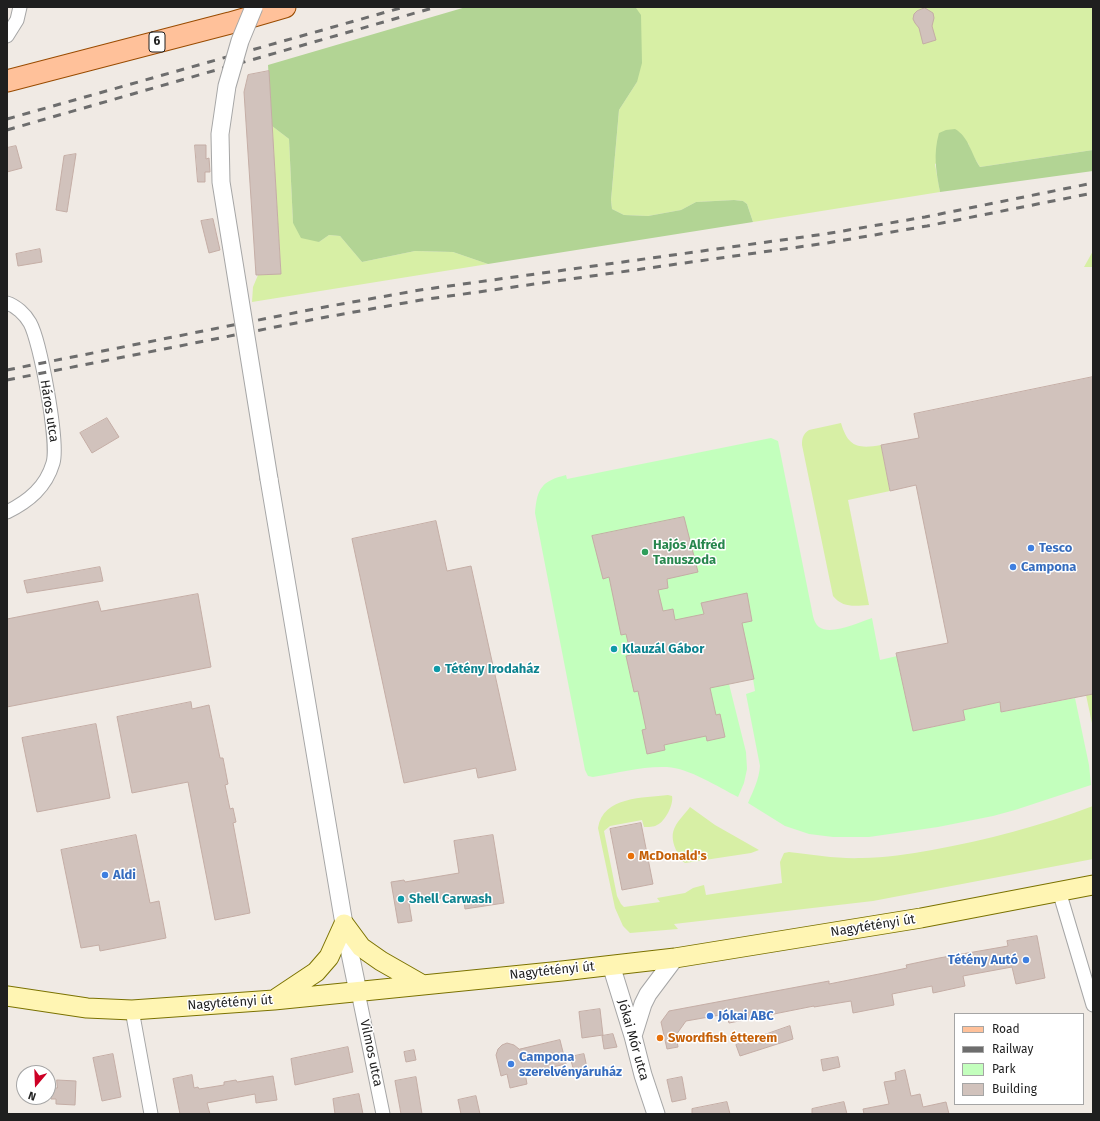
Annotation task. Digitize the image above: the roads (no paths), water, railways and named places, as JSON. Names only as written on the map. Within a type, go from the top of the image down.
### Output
[{"type":"main road","name":"6","points":[[7,81],[193,33],[285,7]]},
{"type":"main road","name":"Nagytétényi út","points":[[7,996],[87,1008],[132,1010],[274,1000],[358,992],[675,958],[921,918],[1093,885]]},
{"type":"main road","points":[[274,1000],[316,972],[329,957],[344,924],[361,947],[381,961],[423,985]]},
{"type":"street","points":[[7,36],[17,20],[20,7]]},
{"type":"street","points":[[254,7],[240,41],[227,86],[220,134],[221,182],[344,924],[358,992]]},
{"type":"street","name":"Háros utca","points":[[7,303],[18,309],[29,322],[36,338],[54,431],[55,447],[54,461],[50,473],[43,485],[35,494],[23,503],[7,512]]},
{"type":"street","points":[[1059,891],[1093,1005]]},
{"type":"street","points":[[633,1036],[643,1004],[648,994],[675,958]]},
{"type":"street","name":"Jókai Mór utca","points":[[611,965],[656,1114]]},
{"type":"street","name":"Vilmos utca","points":[[358,992],[383,1114]]},
{"type":"street","points":[[132,1010],[151,1114]]},
{"type":"railway","points":[[7,119],[404,7]]},
{"type":"railway","points":[[7,130],[436,7]]},
{"type":"railway","points":[[7,370],[319,308],[420,290],[825,234],[925,217],[1093,183]]},
{"type":"railway","points":[[7,380],[321,318],[421,300],[827,243],[927,226],[1093,193]]},
{"type":"place","name":"Tesco","points":[[1031,548]]},
{"type":"place","name":"Hajós Alfréd Tanuszoda","points":[[645,552]]},
{"type":"place","name":"Campona","points":[[1013,567]]},
{"type":"place","name":"Klauzál Gábor","points":[[614,649]]},
{"type":"place","name":"Tétény Irodaház","points":[[437,669]]},
{"type":"place","name":"McDonald's","points":[[631,856]]},
{"type":"place","name":"Aldi","points":[[105,875]]},
{"type":"place","name":"Shell Carwash","points":[[401,899]]},
{"type":"place","name":"Tétény Autó","points":[[1026,960]]},
{"type":"place","name":"Jókai ABC","points":[[710,1016]]},
{"type":"place","name":"Swordfish étterem","points":[[660,1038]]},
{"type":"place","name":"Campona szerelvényáruház","points":[[511,1064]]}]
